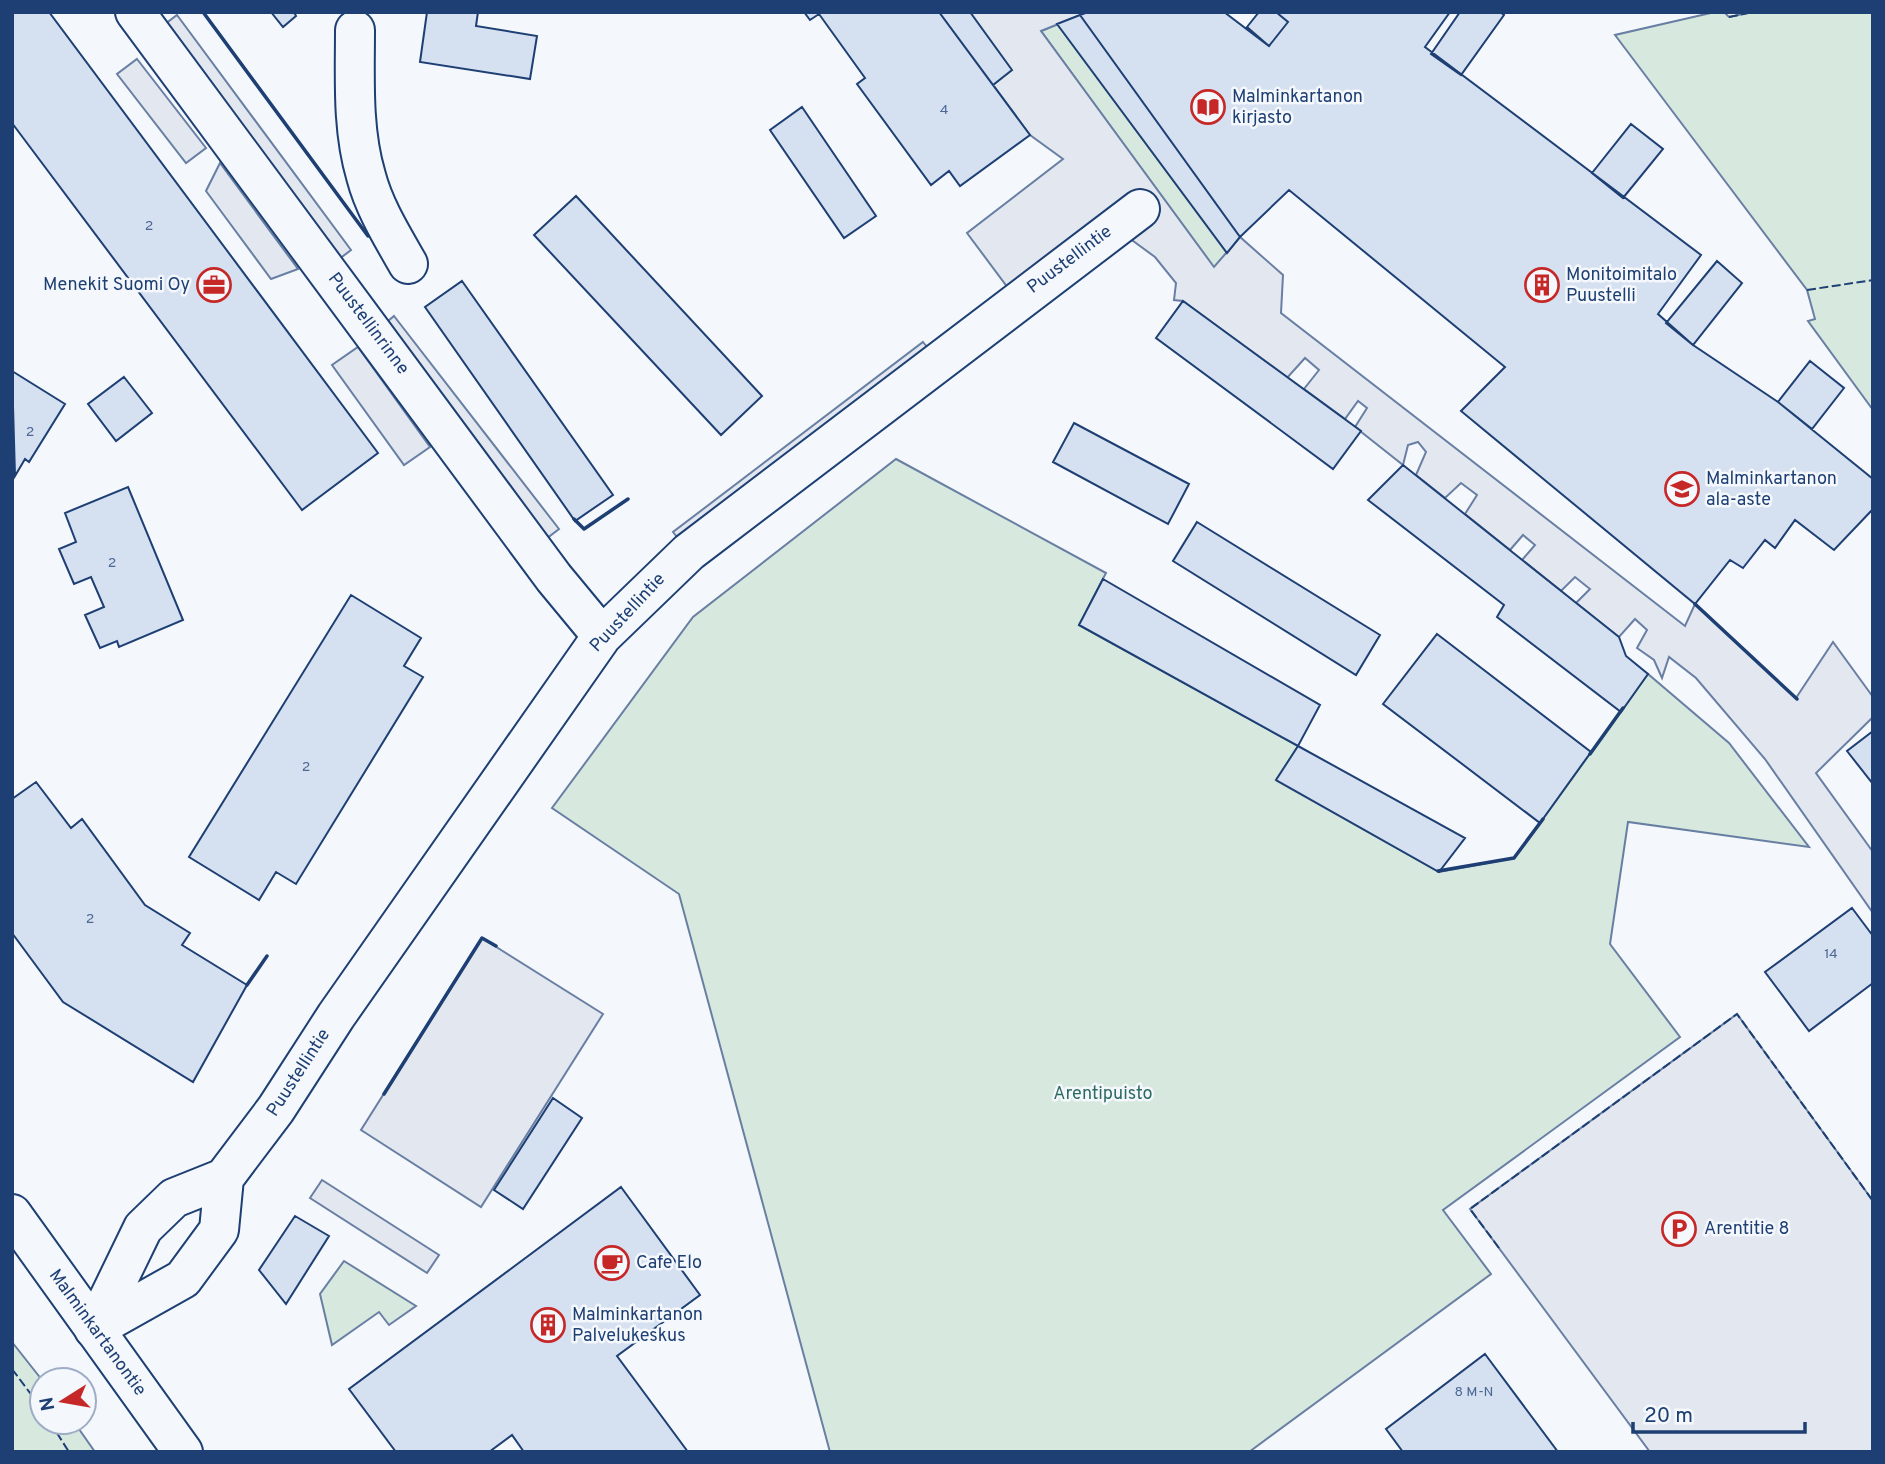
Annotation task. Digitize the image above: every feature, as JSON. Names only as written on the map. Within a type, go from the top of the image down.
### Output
[{"type":"street","name":"Puustellinrinne","points":[[135,12],[554,578],[602,636]]},
{"type":"street","points":[[355,30],[355,114],[366,176],[383,219],[408,264]]},
{"type":"street","name":"Puustellintie","points":[[224,1178],[276,1109],[336,1016],[602,636],[643,593],[689,552],[1140,209]]},
{"type":"street","points":[[224,1178],[219,1230],[183,1279],[94,1329],[143,1228],[174,1198],[224,1178]]},
{"type":"street","name":"Malminkartanontie","points":[[12,1214],[183,1452]]},
{"type":"green space","points":[[1724,12],[1729,17],[1753,12],[1873,12],[1873,410],[1808,321],[1815,319],[1807,290],[1615,35]]},
{"type":"green space","points":[[1080,15],[1240,237],[1214,268],[1041,31]]},
{"type":"green space","name":"Arentipuisto","points":[[896,459],[1106,573],[1079,625],[1298,746],[1277,781],[1439,872],[1514,858],[1648,674],[1729,743],[1809,847],[1628,822],[1610,944],[1680,1037],[1443,1210],[1491,1274],[1249,1452],[830,1452],[679,894],[552,808],[693,617]]},
{"type":"green space","points":[[344,1261],[416,1306],[389,1325],[379,1312],[332,1345],[320,1294]]},
{"type":"green space","points":[[12,1342],[31,1366],[28,1366],[28,1436],[84,1436],[95,1452],[12,1452]]},
{"type":"shaded area","points":[[939,12],[1088,12],[1041,31],[1214,267],[1240,237],[1283,275],[1281,313],[1685,626],[1695,604],[1796,698],[1833,642],[1873,697],[1873,717],[1816,773],[1873,852],[1873,913],[1765,759],[1696,678],[1669,657],[1662,678],[1654,660],[1637,648],[1647,630],[1635,619],[1619,637],[1576,603],[1590,589],[1575,577],[1561,591],[1522,560],[1535,545],[1523,535],[1510,550],[1465,514],[1477,495],[1461,483],[1445,498],[1416,475],[1426,452],[1418,442],[1408,445],[1403,465],[1355,427],[1367,408],[1358,401],[1345,419],[1304,389],[1319,370],[1305,358],[1287,378],[1183,301],[1174,300],[1176,283],[1155,257],[1114,227],[1017,300],[967,233],[1063,159],[1030,135]]},
{"type":"shaded area","points":[[177,15],[351,250],[330,266],[156,31]]},
{"type":"shaded area","points":[[137,59],[206,148],[186,163],[117,74]]},
{"type":"shaded area","points":[[220,163],[298,269],[271,279],[206,191]]},
{"type":"shaded area","points":[[394,316],[559,529],[538,545],[374,333]]},
{"type":"shaded area","points":[[923,342],[939,362],[689,552],[673,532]]},
{"type":"shaded area","points":[[358,347],[430,447],[404,465],[332,365]]},
{"type":"shaded area","points":[[482,938],[603,1014],[481,1207],[361,1130]]},
{"type":"shaded area","name":"Arentitie 8","points":[[1737,1014],[1873,1201],[1873,1452],[1650,1452],[1470,1209]]},
{"type":"shaded area","points":[[322,1180],[439,1255],[427,1273],[310,1198]]},
{"type":"building","points":[[12,12],[49,12],[378,453],[302,510],[12,123]]},
{"type":"building","points":[[271,12],[294,12],[296,16],[283,27]]},
{"type":"building","points":[[427,12],[478,12],[476,26],[537,36],[530,79],[420,62]]},
{"type":"building","points":[[804,12],[939,12],[1030,135],[960,186],[949,171],[931,185],[857,84],[865,78],[819,14],[810,20]]},
{"type":"building","points":[[939,12],[970,12],[1012,70],[993,85]]},
{"type":"building","name":"Monitoimitalo Puustelli","points":[[1088,12],[1224,12],[1269,46],[1288,22],[1276,12],[1450,12],[1425,47],[1701,255],[1658,314],[1693,345],[1778,402],[1873,479],[1873,509],[1834,550],[1795,520],[1775,548],[1765,540],[1743,568],[1730,560],[1695,604],[1461,411],[1505,367],[1289,190],[1240,237],[1080,15]]},
{"type":"building","points":[[1259,12],[1276,12],[1288,22],[1269,46],[1247,27]]},
{"type":"building","points":[[1460,12],[1500,12],[1504,15],[1461,75],[1431,54]]},
{"type":"building","points":[[1080,15],[1240,237],[1227,253],[1057,24]]},
{"type":"building","points":[[802,107],[876,216],[844,238],[770,130]]},
{"type":"building","points":[[1631,124],[1663,149],[1623,198],[1592,173]]},
{"type":"building","points":[[576,196],[762,396],[721,435],[534,235]]},
{"type":"building","points":[[1717,261],[1742,283],[1693,345],[1666,323]]},
{"type":"building","points":[[462,281],[613,495],[575,521],[425,307]]},
{"type":"building","points":[[1183,301],[1361,431],[1333,469],[1156,338]]},
{"type":"building","points":[[1810,361],[1844,388],[1812,429],[1778,402]]},
{"type":"building","points":[[12,371],[65,404],[29,462],[25,459],[15,476]]},
{"type":"building","points":[[124,377],[152,413],[116,441],[88,404]]},
{"type":"building","points":[[1074,423],[1189,484],[1168,524],[1053,462]]},
{"type":"building","points":[[1403,465],[1619,637],[1626,656],[1648,674],[1621,712],[1497,617],[1504,605],[1368,500]]},
{"type":"building","points":[[128,487],[183,620],[119,647],[117,641],[100,648],[85,615],[104,607],[91,577],[74,584],[59,549],[76,542],[65,513]]},
{"type":"building","points":[[1197,522],[1380,635],[1356,675],[1173,561]]},
{"type":"building","points":[[1103,579],[1320,705],[1298,746],[1079,625]]},
{"type":"building","points":[[351,595],[421,638],[404,666],[423,677],[296,884],[276,872],[259,900],[189,857]]},
{"type":"building","points":[[1437,634],[1591,752],[1540,823],[1383,704]]},
{"type":"building","points":[[1873,731],[1873,784],[1847,751]]},
{"type":"building","points":[[1298,746],[1465,838],[1439,872],[1276,780]]},
{"type":"building","points":[[36,782],[71,828],[82,819],[145,905],[190,933],[182,945],[247,985],[193,1082],[63,1002],[12,933],[12,799]]},
{"type":"building","points":[[1852,908],[1873,936],[1873,983],[1809,1031],[1765,972]]},
{"type":"building","points":[[553,1098],[582,1118],[523,1209],[494,1190]]},
{"type":"building","name":"Malminkartanon Palvelukeskus","points":[[621,1187],[700,1295],[617,1356],[688,1452],[524,1452],[512,1435],[489,1452],[396,1452],[349,1389]]},
{"type":"building","points":[[295,1216],[329,1236],[286,1304],[259,1270]]},
{"type":"building","points":[[1485,1354],[1558,1452],[1403,1452],[1386,1429]]},
{"type":"fence","points":[[1729,17],[1753,12]]},
{"type":"fence","points":[[1807,290],[1873,280]]},
{"type":"fence","points":[[1499,1248],[1470,1209],[1737,1014],[1873,1201]]},
{"type":"fence","points":[[12,1369],[28,1390]]},
{"type":"fence","points":[[59,1436],[69,1452]]},
{"type":"wall","points":[[203,12],[368,236]]},
{"type":"wall","points":[[574,519],[584,529],[628,499]]},
{"type":"wall","points":[[1695,604],[1797,699]]},
{"type":"wall","points":[[1590,754],[1623,708]]},
{"type":"wall","points":[[1438,871],[1514,858],[1543,819]]},
{"type":"wall","points":[[384,1094],[482,938],[496,946]]},
{"type":"wall","points":[[247,985],[267,956]]},
{"type":"place","name":"Malminkartanon kirjasto","points":[[1208,107]]},
{"type":"place","name":"Menekit Suomi Oy","points":[[214,285]]},
{"type":"place","name":"Monitoimitalo Puustelli","points":[[1542,285]]},
{"type":"place","name":"Malminkartanon ala-aste","points":[[1682,489]]},
{"type":"place","name":"Arentitie 8","points":[[1679,1229]]},
{"type":"place","name":"Cafe Elo","points":[[612,1263]]},
{"type":"place","name":"Malminkartanon Palvelukeskus","points":[[548,1325]]}]
